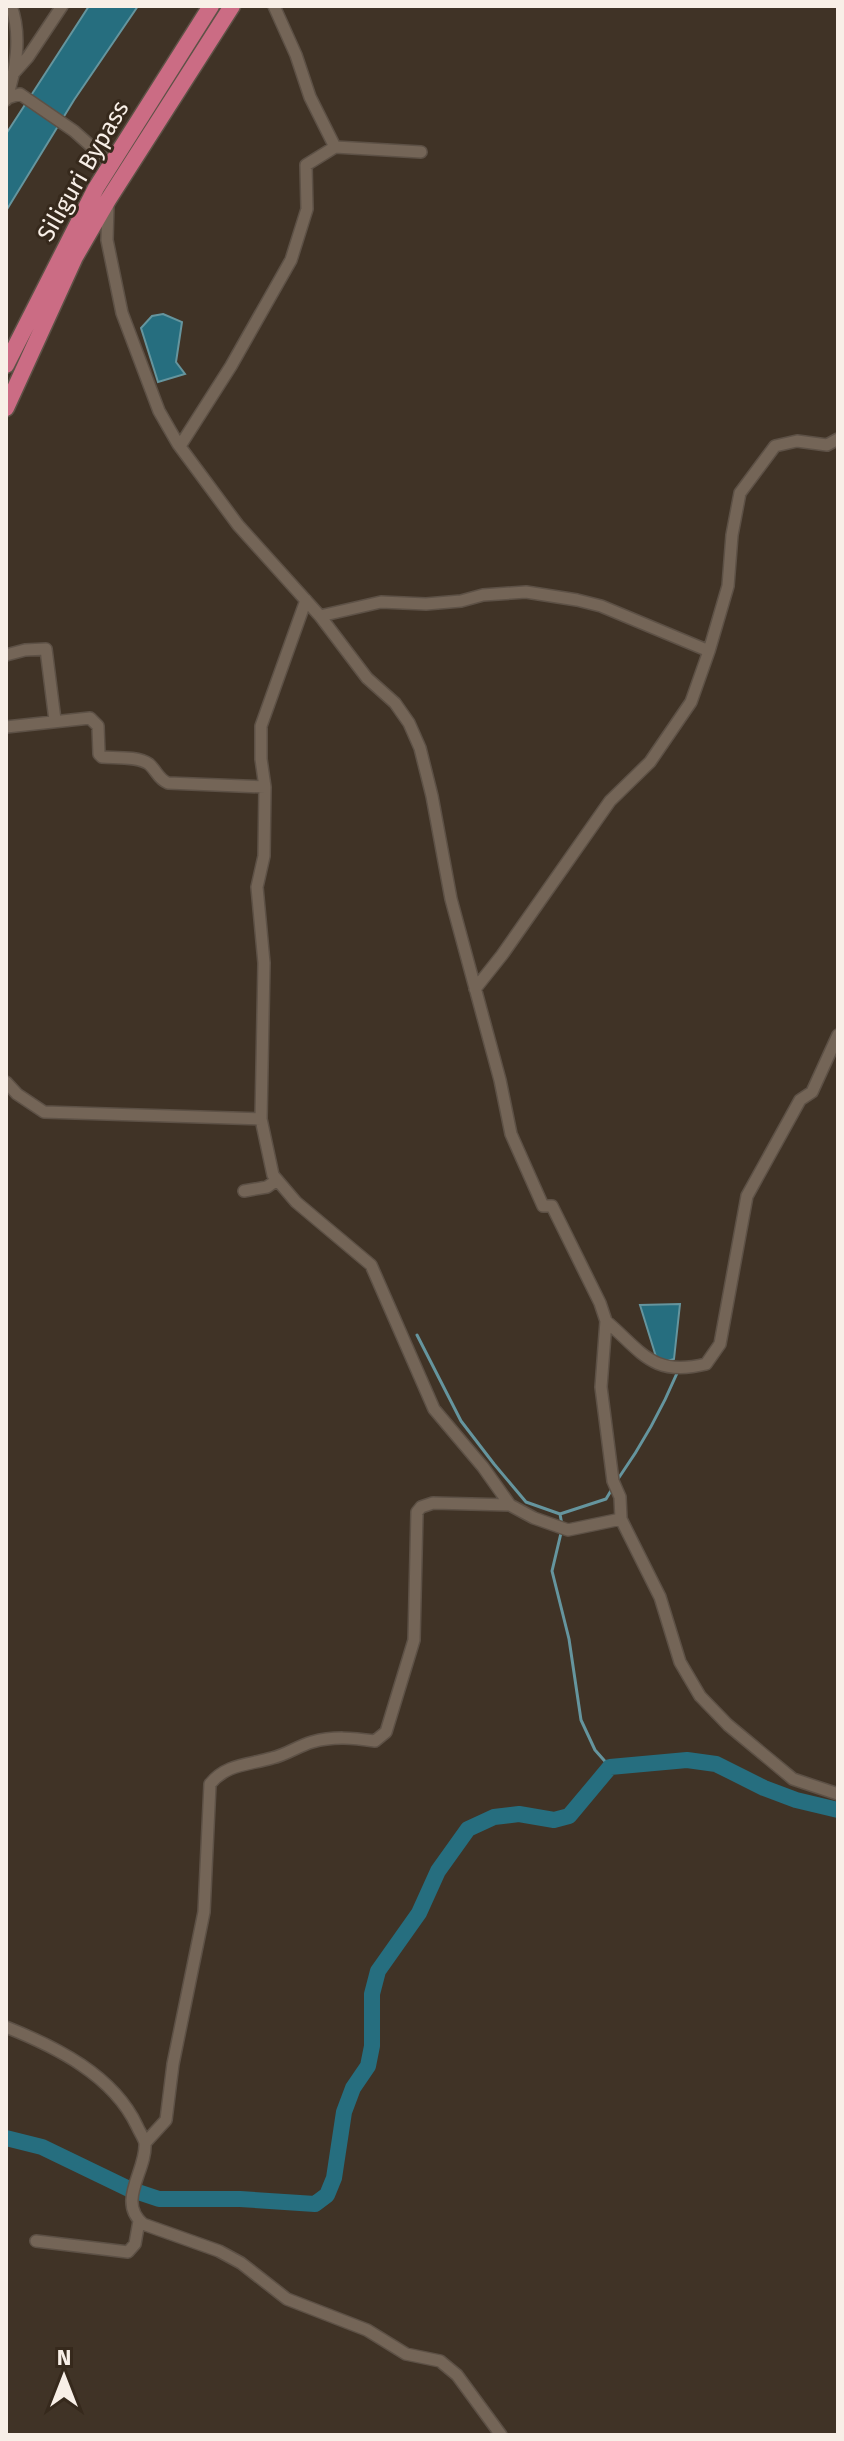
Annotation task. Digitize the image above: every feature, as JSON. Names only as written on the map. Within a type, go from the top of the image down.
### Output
[{"type":"highway","name":"Siliguri Bypass","points":[[6,365],[102,194],[111,164],[211,6]]},
{"type":"highway","points":[[6,408],[102,194],[232,6]]},
{"type":"street","points":[[7,99],[18,41],[17,21],[11,6]]},
{"type":"street","points":[[12,75],[62,6]]},
{"type":"street","points":[[274,6],[310,97],[335,147]]},
{"type":"street","points":[[7,99],[20,94],[74,131],[111,164]]},
{"type":"street","points":[[180,446],[231,366],[291,260],[307,209],[306,165],[335,147],[421,152]]},
{"type":"street","points":[[102,194],[107,240],[122,313],[159,411],[180,446],[238,525],[320,616],[367,678],[395,703],[409,723],[420,748],[451,899],[500,1080],[511,1134],[543,1206],[552,1206],[606,1321],[601,1387],[621,1519],[660,1597],[680,1662],[700,1696],[728,1725],[793,1779],[838,1794]]},
{"type":"street","points":[[475,989],[610,801],[650,762],[691,702],[728,586],[732,535],[740,493],[775,446],[797,441],[827,445],[838,439]]},
{"type":"street","points":[[320,616],[381,602],[426,604],[526,592],[601,606],[709,651]]},
{"type":"street","points":[[306,600],[261,726],[265,787],[264,856],[257,887],[264,963],[261,1119],[273,1175],[296,1202],[371,1265],[434,1409],[483,1467],[510,1505]]},
{"type":"street","points":[[6,655],[46,649],[55,720]]},
{"type":"street","points":[[6,727],[90,718],[98,726],[99,754],[102,757],[149,764],[159,779],[168,783],[265,787]]},
{"type":"street","points":[[606,1321],[656,1365],[686,1369],[706,1364],[720,1344],[747,1196],[800,1100],[812,1092],[838,1035]]},
{"type":"street","points":[[6,1082],[17,1094],[44,1112],[261,1119]]},
{"type":"street","points":[[244,1191],[267,1187],[277,1180]]},
{"type":"street","points":[[501,2435],[457,2375],[440,2361],[406,2354],[367,2330],[287,2299],[241,2263],[219,2251],[139,2221],[131,2205],[145,2143],[166,2120],[173,2064],[204,1912],[210,1784],[218,1773],[244,1763],[272,1758],[312,1742],[342,1737],[375,1741],[386,1732],[414,1640],[417,1512],[421,1507],[433,1503],[510,1505],[562,1528],[621,1519]]},
{"type":"street","points":[[6,2027],[55,2048],[97,2078],[132,2116],[145,2143]]},
{"type":"street","points":[[36,2241],[128,2252],[135,2244],[139,2221]]},
{"type":"water","points":[[89,6],[138,6],[74,100],[6,211],[6,134]]},
{"type":"water","points":[[163,314],[182,322],[176,362],[185,374],[158,382],[141,328],[152,316]]},
{"type":"water","points":[[680,1304],[674,1359],[664,1362],[657,1360],[640,1305]]},
{"type":"waterway","points":[[417,1335],[461,1421],[526,1502],[560,1514],[562,1525]]},
{"type":"waterway","points":[[618,1479],[651,1426],[678,1371]]},
{"type":"waterway","points":[[560,1514],[606,1499],[612,1489]]},
{"type":"waterway","points":[[561,1533],[552,1571],[569,1639],[581,1720],[595,1750],[610,1767]]},
{"type":"waterway","points":[[6,2138],[42,2147],[129,2189],[159,2199],[240,2199],[315,2204],[327,2195],[334,2178],[344,2112],[353,2088],[368,2066],[372,2046],[372,1994],[378,1971],[419,1913],[438,1871],[468,1829],[494,1817],[519,1814],[554,1820],[569,1816],[610,1767],[687,1760],[716,1764],[764,1788],[838,1810]]}]
